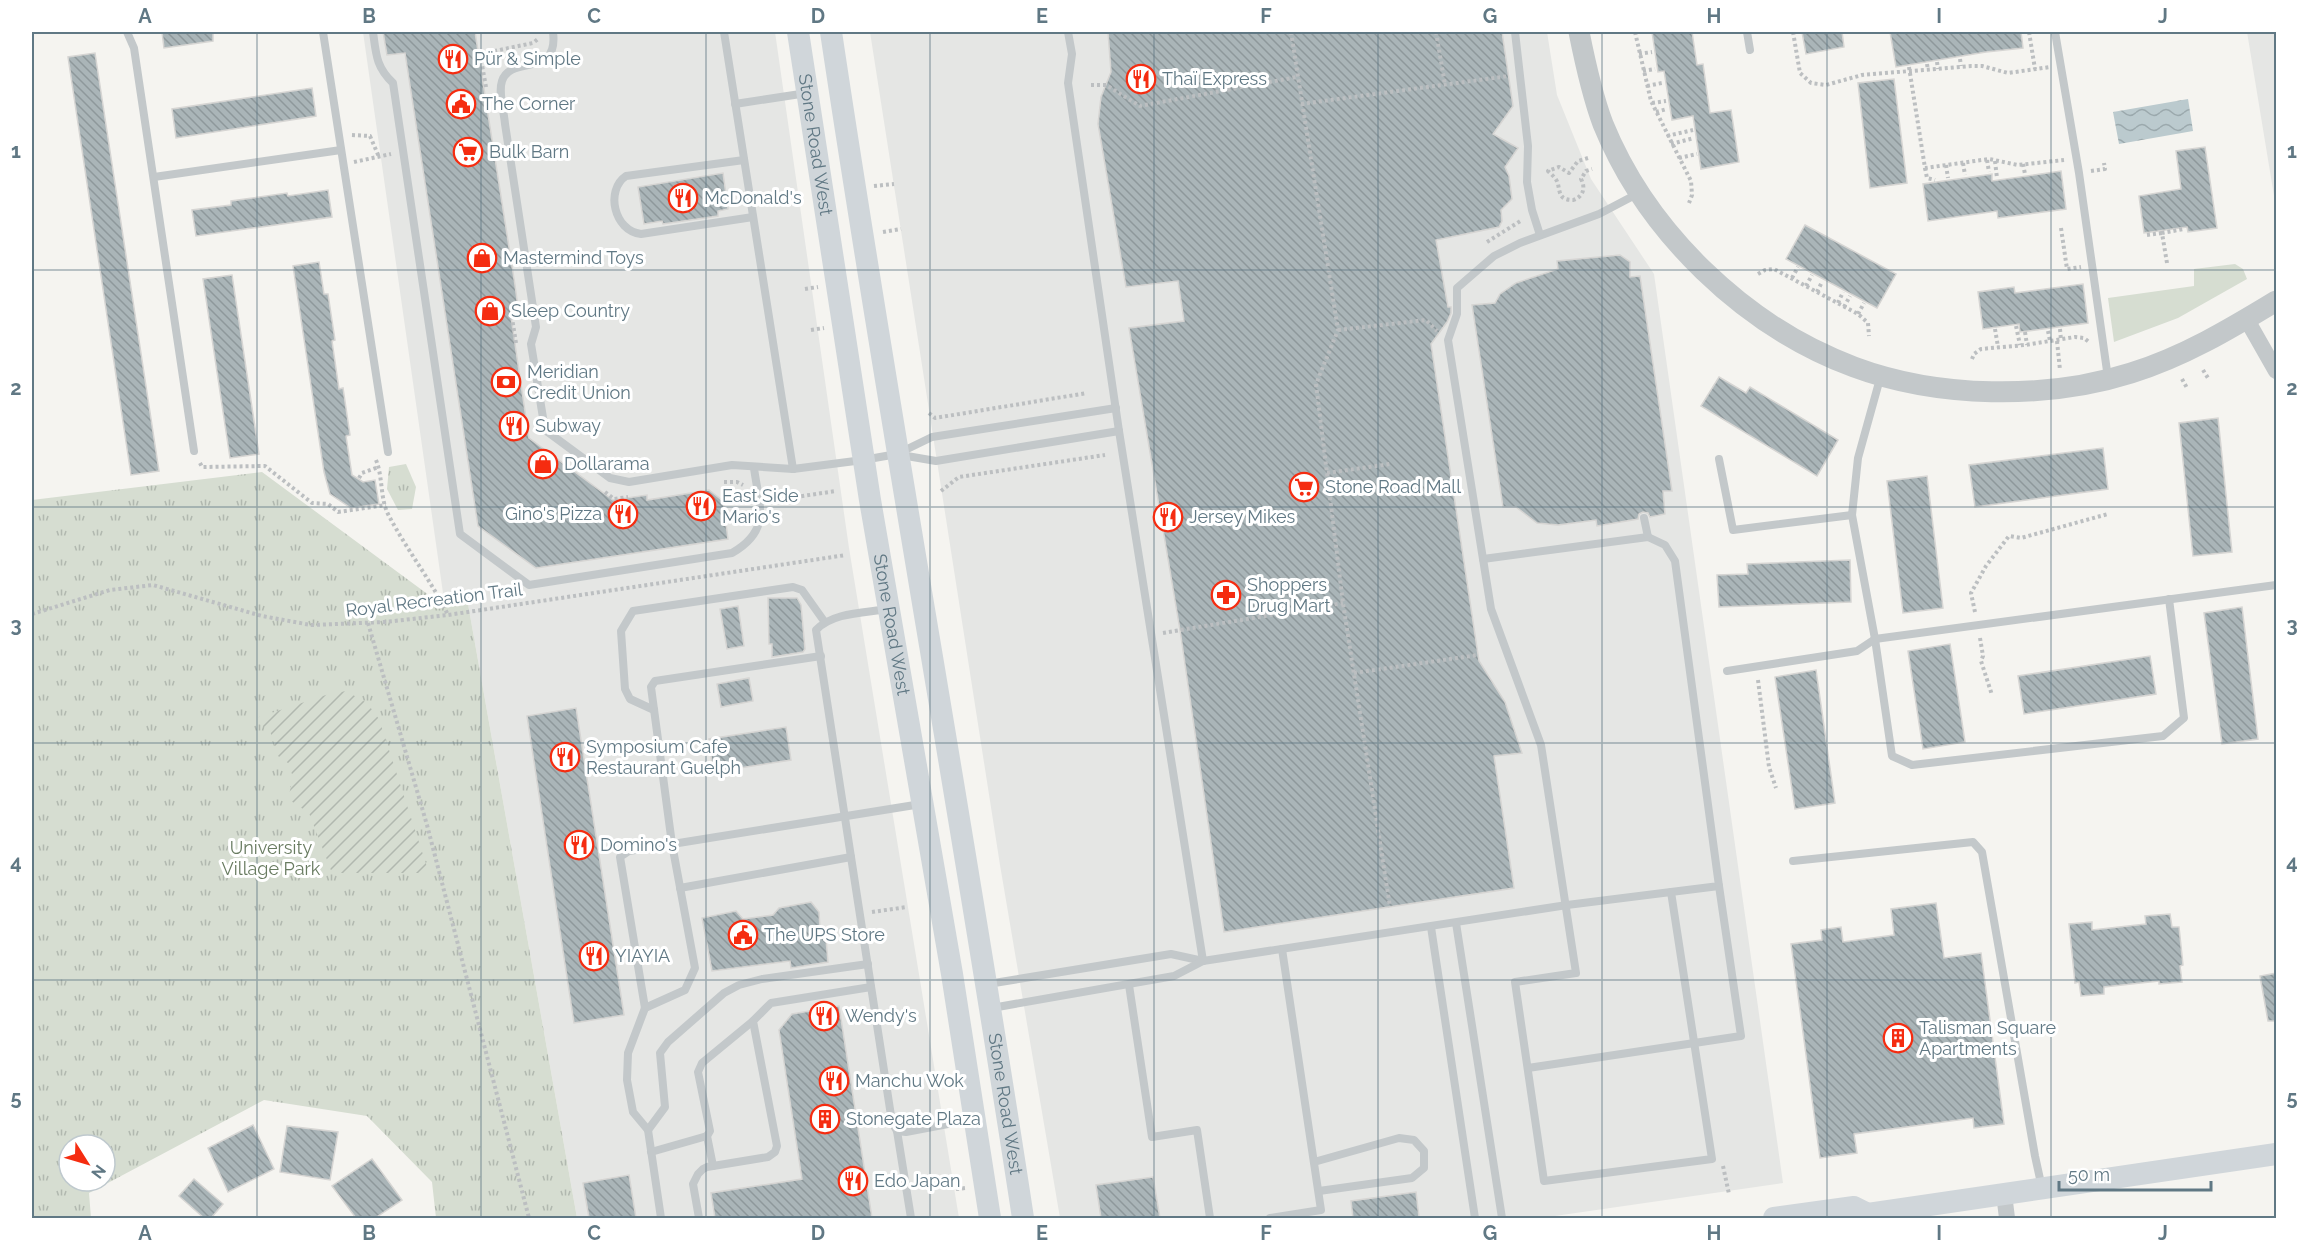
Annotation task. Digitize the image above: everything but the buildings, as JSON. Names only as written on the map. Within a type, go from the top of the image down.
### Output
[{"type":"main road","name":"Stone Road West","points":[[798,32],[863,460],[952,974],[990,1218]]},
{"type":"main road","name":"Stone Road West","points":[[831,32],[897,454],[991,1008],[1023,1218]]},
{"type":"main road","points":[[807,93],[829,106],[844,121]]},
{"type":"main road","points":[[952,974],[971,995],[991,1008]]},
{"type":"main road","points":[[1774,1218],[1854,1207],[1865,1216],[2277,1154]]},
{"type":"street","points":[[1579,32],[1585,62],[1603,123],[1640,193],[1680,246],[1747,306],[1797,340],[1854,367],[1881,375],[1975,391],[2028,391],[2063,388],[2130,374],[2181,354],[2247,320],[2277,301]]},
{"type":"street","points":[[2247,320],[2277,371]]},
{"type":"street","points":[[2004,1194],[2007,1218]]},
{"type":"lane","points":[[127,32],[134,48],[194,451]]},
{"type":"lane","points":[[323,32],[388,452]]},
{"type":"lane","points":[[373,32],[377,63],[393,83],[460,534],[529,585],[732,553],[744,546],[759,526],[760,516],[754,468]]},
{"type":"lane","points":[[552,32],[554,41],[545,60],[508,72],[502,81],[501,95],[536,327],[531,344],[545,430],[610,478],[629,482],[732,465],[793,469],[863,460],[897,454],[932,437],[1116,408]]},
{"type":"lane","points":[[724,32],[793,469]]},
{"type":"lane","points":[[1068,32],[1072,54],[1068,83],[1119,431],[1203,961]]},
{"type":"lane","points":[[1515,32],[1528,146],[1527,182],[1532,210],[1540,235]]},
{"type":"lane","points":[[1747,32],[1750,50]]},
{"type":"lane","points":[[2055,32],[2077,159],[2108,379]]},
{"type":"lane","points":[[735,104],[807,93]]},
{"type":"lane","points":[[154,177],[341,150]]},
{"type":"lane","points":[[744,160],[626,176],[619,181],[616,188],[618,219],[624,228],[632,233],[641,234],[753,217]]},
{"type":"lane","points":[[1640,193],[1599,214],[1540,235],[1494,255],[1457,288],[1457,314],[1448,340],[1491,609],[1541,745],[1576,973],[1515,981],[1544,1181],[1712,1159],[1671,892]]},
{"type":"lane","points":[[1881,375],[1858,458],[1852,515],[1875,639],[1892,756],[1912,765],[2163,736],[2184,718],[2169,599]]},
{"type":"lane","points":[[897,454],[936,461],[1119,431]]},
{"type":"lane","points":[[1719,459],[1733,530],[1852,515]]},
{"type":"lane","points":[[1644,518],[1648,537]]},
{"type":"lane","points":[[1483,559],[1648,537],[1665,544],[1675,561],[1741,1036],[1528,1068]]},
{"type":"lane","points":[[1727,671],[1857,651],[1875,639],[2277,585]]},
{"type":"lane","points":[[654,710],[630,699],[625,689],[621,631],[633,611],[794,587],[802,590],[824,621]]},
{"type":"lane","points":[[888,609],[824,621],[816,630],[892,1122],[897,1131],[911,1218]]},
{"type":"lane","points":[[645,1008],[685,990],[695,968],[672,844],[651,687],[655,681],[820,656]]},
{"type":"lane","points":[[661,1218],[648,1130],[633,1112],[627,1080],[628,1053],[645,1008],[620,857],[624,852],[923,804]]},
{"type":"lane","points":[[1793,861],[1974,842],[1982,852],[2035,1155],[2043,1188]]},
{"type":"lane","points":[[680,888],[851,857]]},
{"type":"lane","points":[[991,1008],[1174,976],[1203,961],[1567,905],[1719,886]]},
{"type":"lane","points":[[1456,923],[1502,1218]]},
{"type":"lane","points":[[1431,927],[1475,1218]]},
{"type":"lane","points":[[1270,1218],[1322,1210],[1282,949]]},
{"type":"lane","points":[[987,984],[1171,954],[1203,961]]},
{"type":"lane","points":[[648,1130],[664,1107],[660,1053],[668,1042],[724,993],[739,985],[762,979],[868,964]]},
{"type":"lane","points":[[1129,985],[1152,1137],[1197,1130],[1210,1218]]},
{"type":"lane","points":[[713,1166],[707,1136],[710,1131],[698,1072],[702,1063],[771,1003],[872,987]]},
{"type":"lane","points":[[699,1218],[693,1184],[698,1174],[707,1167],[768,1158],[775,1152],[777,1146],[753,1021]]},
{"type":"lane","points":[[897,1131],[906,1132],[975,1119]]},
{"type":"lane","points":[[651,1152],[707,1136]]},
{"type":"lane","points":[[1314,1162],[1399,1138],[1414,1140],[1424,1151],[1424,1168],[1412,1178],[1318,1191]]},
{"type":"path","points":[[1290,32],[1338,330],[1316,384],[1343,603],[1390,907]]},
{"type":"path","points":[[1436,32],[1444,85]]},
{"type":"path","points":[[1635,32],[1652,103],[1691,181],[1692,195],[1689,203]]},
{"type":"path","points":[[1793,32],[1800,73],[1811,83],[1826,86],[1862,75],[1909,69],[1982,66],[2008,74],[2059,65]]},
{"type":"path","points":[[2023,33],[2029,32],[2035,69]]},
{"type":"path","points":[[486,88],[480,54],[533,43],[541,34]]},
{"type":"path","points":[[1639,54],[1652,52]]},
{"type":"path","points":[[1960,59],[1961,66]]},
{"type":"path","points":[[1937,62],[1938,69]]},
{"type":"path","points":[[1927,64],[1928,70]]},
{"type":"path","points":[[1643,71],[1655,69]]},
{"type":"path","points":[[1909,69],[1927,178],[1935,180]]},
{"type":"path","points":[[1301,104],[1509,76],[1520,71]]},
{"type":"path","points":[[1091,85],[1106,85],[1140,106],[1297,77]]},
{"type":"path","points":[[1647,86],[1662,83]]},
{"type":"path","points":[[1652,103],[1666,101]]},
{"type":"path","points":[[1656,112],[1667,109]]},
{"type":"path","points":[[1667,136],[1693,130]]},
{"type":"path","points":[[339,138],[358,134],[370,136],[377,157],[358,161]]},
{"type":"path","points":[[1671,144],[1694,138]]},
{"type":"path","points":[[1679,158],[1697,154]]},
{"type":"path","points":[[1588,158],[1578,161],[1569,173],[1559,167],[1548,171],[1558,182],[1559,194],[1564,199],[1573,200],[1581,195],[1584,189],[1581,179],[1586,171],[1592,169]]},
{"type":"path","points":[[1925,168],[1987,160],[2023,164],[2077,159]]},
{"type":"path","points":[[1987,160],[1989,172]]},
{"type":"path","points":[[1995,160],[1997,178]]},
{"type":"path","points":[[2054,161],[2055,169]]},
{"type":"path","points":[[1963,163],[1965,176]]},
{"type":"path","points":[[2023,164],[2025,174]]},
{"type":"path","points":[[1946,165],[1948,178]]},
{"type":"path","points":[[870,187],[894,184]]},
{"type":"path","points":[[2147,235],[2184,228]]},
{"type":"path","points":[[876,233],[901,229]]},
{"type":"path","points":[[2162,233],[2167,263]]},
{"type":"path","points":[[1792,278],[1797,267]]},
{"type":"path","points":[[1758,274],[1769,268],[1858,314],[1868,323],[1869,336]]},
{"type":"path","points":[[1806,286],[1812,275]]},
{"type":"path","points":[[1817,292],[1822,282]]},
{"type":"path","points":[[1838,303],[1843,292]]},
{"type":"path","points":[[1844,307],[1850,296]]},
{"type":"path","points":[[1858,314],[1864,303]]},
{"type":"path","points":[[518,351],[512,318],[520,307]]},
{"type":"path","points":[[1338,330],[1434,319]]},
{"type":"path","points":[[1426,320],[1448,340]]},
{"type":"path","points":[[2016,326],[2020,345]]},
{"type":"path","points":[[1995,329],[1998,347]]},
{"type":"path","points":[[2060,329],[2063,388]]},
{"type":"path","points":[[2048,331],[2050,341]]},
{"type":"path","points":[[2085,331],[2086,338],[2092,346]]},
{"type":"path","points":[[2025,332],[2027,345]]},
{"type":"path","points":[[1972,359],[1980,349],[2027,345],[2075,337],[2086,338]]},
{"type":"path","points":[[2203,370],[2208,378]]},
{"type":"path","points":[[2182,379],[2187,388]]},
{"type":"path","points":[[929,413],[935,418],[1087,393]]},
{"type":"path","points":[[194,451],[202,467],[264,466],[312,503],[328,504],[338,512],[386,506]]},
{"type":"path","points":[[388,452],[374,455],[379,467],[386,512],[435,588],[448,615]]},
{"type":"path","points":[[941,491],[959,477],[1105,455]]},
{"type":"path","points":[[1327,473],[1390,464]]},
{"type":"path","points":[[358,478],[362,473],[379,467]]},
{"type":"path","points":[[719,482],[737,482],[776,500],[836,491]]},
{"type":"path","points":[[596,485],[614,499],[635,496]]},
{"type":"path","points":[[1992,695],[1981,661],[1983,656],[1971,593],[1986,567],[2009,536],[2021,538],[2108,514]]},
{"type":"path","name":"Royal Recreation Trail","points":[[32,614],[110,590],[153,585],[262,616],[311,626],[368,623],[448,615],[846,555]]},
{"type":"path","points":[[1152,636],[1343,603]]},
{"type":"path","points":[[368,623],[427,825],[529,1218]]},
{"type":"path","points":[[1354,673],[1478,655]]},
{"type":"path","points":[[1756,666],[1768,766],[1776,788]]},
{"type":"path","points":[[860,914],[907,907]]},
{"type":"path","points":[[1712,1159],[1724,1166],[1729,1194]]},
{"type":"shaded area","points":[[363,32],[775,32],[849,548],[959,1218],[577,1218],[468,604],[445,607]]},
{"type":"shaded area","points":[[870,32],[1547,32],[1557,95],[1591,179],[1654,274],[1783,1183],[1541,1218],[1060,1218],[1000,865]]},
{"type":"shaded area","points":[[2247,32],[2276,32],[2276,208]]},
{"type":"green space","points":[[2235,264],[2243,269],[2247,279],[2178,318],[2114,342],[2108,298],[2194,286],[2194,269]]},
{"type":"green space","points":[[406,464],[416,487],[412,509],[398,510],[387,489],[389,467]]},
{"type":"green space","name":"University Village Park","points":[[262,472],[445,607],[468,604],[577,1218],[436,1218],[432,1182],[367,1116],[264,1100],[117,1178],[117,1133],[57,1133],[57,1193],[89,1193],[91,1218],[32,1218],[32,500]]},
{"type":"green space","points":[[346,691],[367,703],[379,719],[429,873],[332,873],[309,813],[291,801],[289,795],[293,777],[288,763],[278,756],[270,731],[258,723],[259,717],[326,695]]},
{"type":"water","points":[[2188,99],[2193,131],[2119,144],[2113,112]]},
{"type":"place","name":"Pür & Simple","points":[[453,59]]},
{"type":"place","name":"Thaï Express","points":[[1141,79]]},
{"type":"place","name":"The Corner","points":[[461,104]]},
{"type":"place","name":"Bulk Barn","points":[[468,152]]},
{"type":"place","name":"McDonald's","points":[[683,198]]},
{"type":"place","name":"Mastermind Toys","points":[[482,258]]},
{"type":"place","name":"Sleep Country","points":[[490,311]]},
{"type":"place","name":"Meridian Credit Union","points":[[506,382]]},
{"type":"place","name":"Subway","points":[[514,426]]},
{"type":"place","name":"Dollarama","points":[[543,464]]},
{"type":"place","name":"Stone Road Mall","points":[[1304,487]]},
{"type":"place","name":"East Side Mario's","points":[[701,506]]},
{"type":"place","name":"Gino's Pizza","points":[[623,514]]},
{"type":"place","name":"Jersey Mikes","points":[[1168,517]]},
{"type":"place","name":"Shoppers Drug Mart","points":[[1226,595]]},
{"type":"place","name":"Symposium Cafe Restaurant Guelph","points":[[565,757]]},
{"type":"place","name":"Domino's","points":[[579,845]]},
{"type":"place","name":"The UPS Store","points":[[743,935]]},
{"type":"place","name":"YIAYIA","points":[[594,956]]},
{"type":"place","name":"Wendy's","points":[[824,1016]]},
{"type":"place","name":"Talisman Square Apartments","points":[[1898,1038]]},
{"type":"place","name":"Manchu Wok","points":[[834,1081]]},
{"type":"place","name":"Stonegate Plaza","points":[[825,1119]]},
{"type":"place","name":"Edo Japan","points":[[853,1181]]}]
